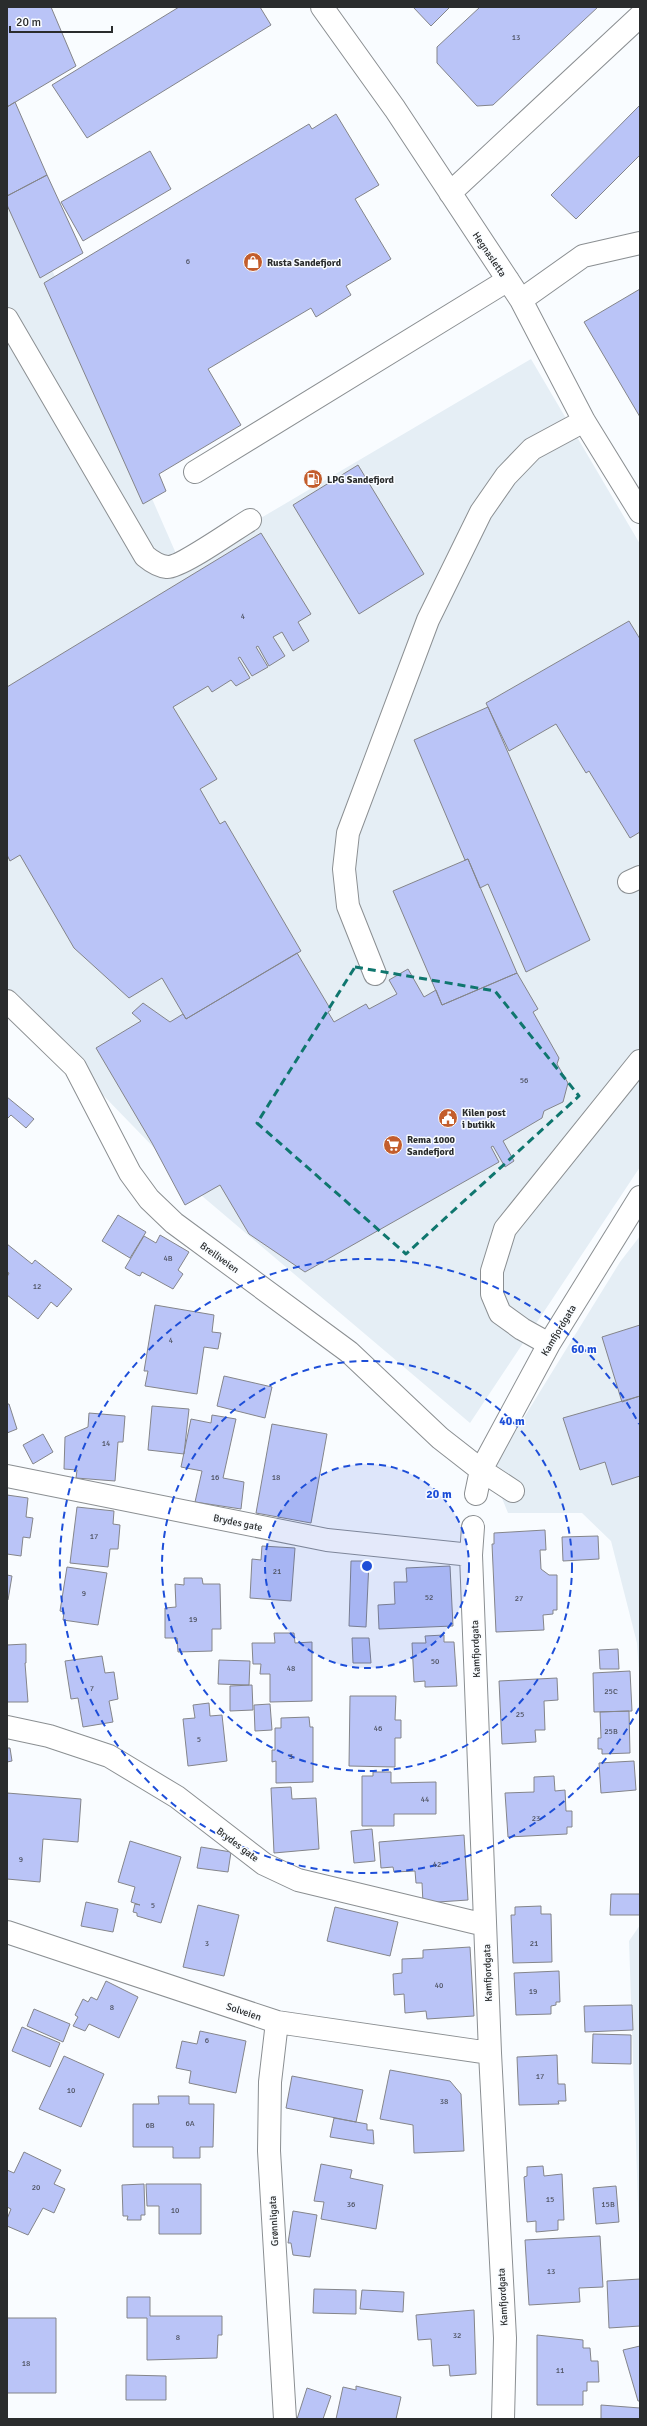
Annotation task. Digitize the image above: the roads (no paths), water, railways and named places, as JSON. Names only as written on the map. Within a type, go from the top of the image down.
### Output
[{"type":"street","name":"Hegnasletta","points":[[322,7],[395,110],[521,300],[584,421],[640,512]]},
{"type":"street","points":[[450,193],[640,16]]},
{"type":"street","points":[[521,300],[583,256],[640,243]]},
{"type":"street","points":[[196,472],[508,280]]},
{"type":"street","points":[[7,319],[145,556],[155,564],[168,567],[174,565],[250,520]]},
{"type":"street","points":[[375,974],[348,906],[344,869],[348,833],[425,628],[481,512],[506,476],[532,449],[584,421]]},
{"type":"street","name":"Breiliveien","points":[[7,1001],[75,1067],[130,1173],[149,1199],[174,1223],[349,1352],[440,1438],[481,1470],[513,1491]]},
{"type":"street","points":[[549,1344],[500,1313],[492,1294],[492,1271],[505,1229],[640,1061]]},
{"type":"street","name":"Kamfjordgata","points":[[476,1494],[481,1470],[549,1344],[640,1197]]},
{"type":"street","name":"Kamfjordgata","points":[[616,1234],[640,1219]]},
{"type":"street","name":"Brydes gate","points":[[7,1476],[327,1540],[471,1555]]},
{"type":"street","name":"Kamfjordgata","points":[[473,1527],[471,1555],[490,2053],[504,2338],[503,2419]]},
{"type":"street","name":"Brydes gate","points":[[7,1726],[49,1736],[109,1756],[177,1798],[264,1864],[298,1880],[486,1925]]},
{"type":"street","name":"Solveien","points":[[7,1932],[277,2022],[490,2053]]},
{"type":"street","name":"Grønnligata","points":[[277,2022],[270,2082],[269,2151],[285,2419]]},
{"type":"place","name":"Rusta Sandefjord","points":[[253,262]]},
{"type":"place","name":"LPG Sandefjord","points":[[313,479]]},
{"type":"place","name":"Kilen post i butikk","points":[[448,1118]]},
{"type":"place","name":"Rema 1000 Sandefjord","points":[[393,1145]]}]
